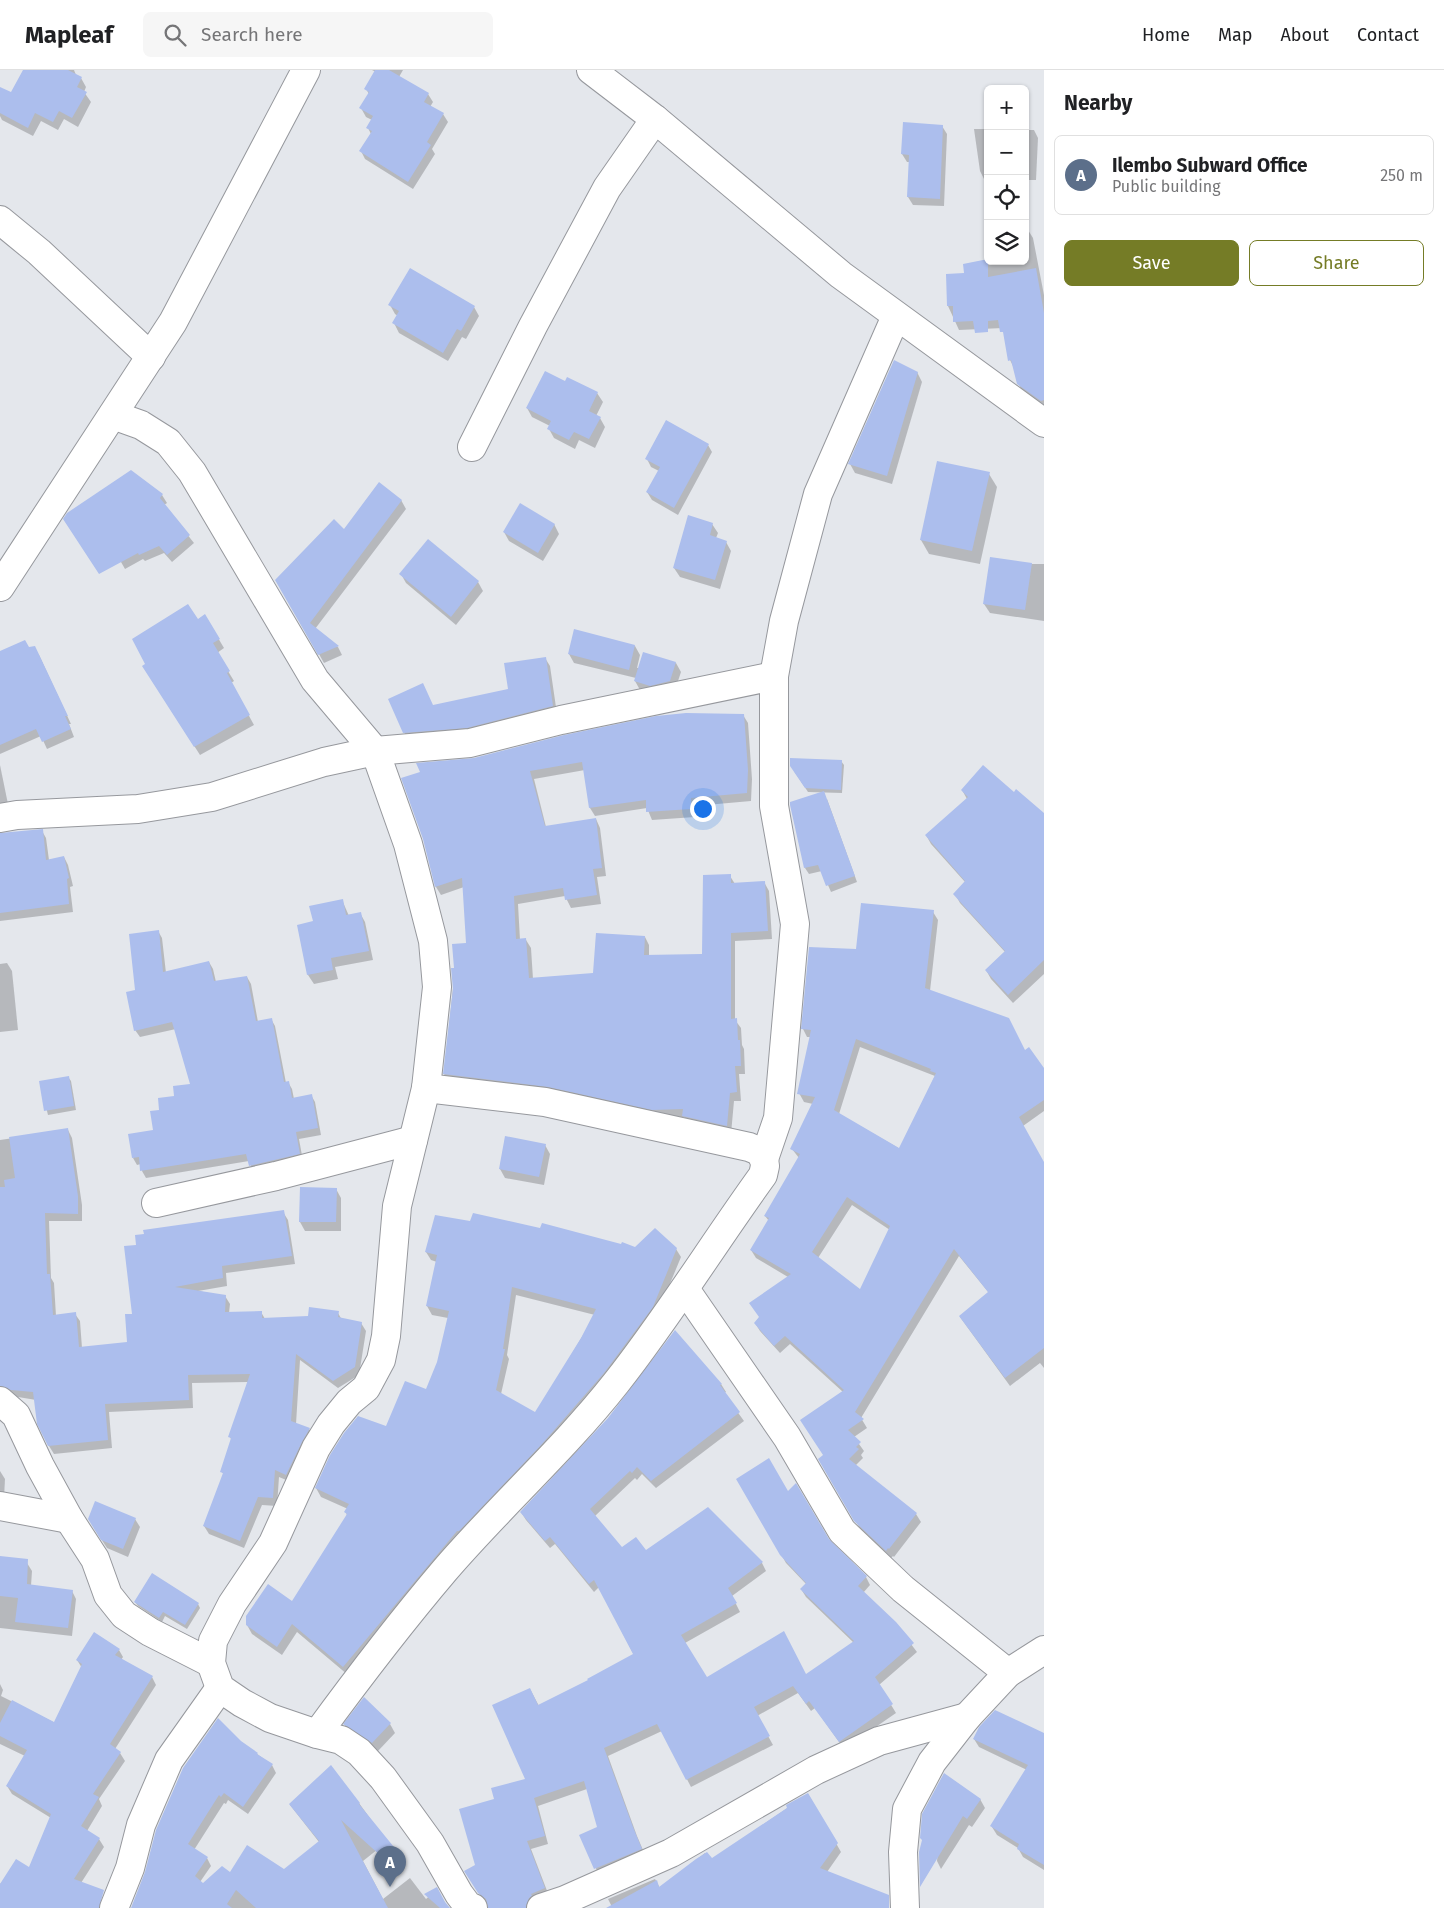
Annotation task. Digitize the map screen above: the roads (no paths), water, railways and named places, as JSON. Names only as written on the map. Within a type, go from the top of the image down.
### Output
[{"type":"street","points":[[0,587],[173,322],[306,70]]},
{"type":"street","points":[[590,70],[655,119],[841,275],[1044,423]]},
{"type":"street","points":[[472,448],[533,326],[607,188],[655,119]]},
{"type":"street","points":[[0,220],[38,252],[151,357]]},
{"type":"street","points":[[764,1159],[778,1118],[795,924],[774,806],[774,676],[784,621],[818,494],[896,316]]},
{"type":"street","points":[[113,414],[141,425],[168,442],[192,472],[315,680],[375,751],[408,844],[433,940],[437,987],[426,1088],[397,1206],[386,1336],[381,1360],[366,1388],[349,1402],[331,1424],[316,1448],[273,1543],[232,1604],[213,1641],[216,1676],[170,1760],[141,1825],[130,1868],[114,1908]]},
{"type":"street","points":[[0,818],[17,814],[138,809],[212,797],[324,762],[375,751],[470,743],[562,720],[774,676]]},
{"type":"street","points":[[317,1734],[367,1665],[446,1569],[585,1419],[616,1382],[685,1290],[719,1235],[763,1175],[766,1166],[759,1151],[749,1147],[544,1102],[426,1088]]},
{"type":"street","points":[[156,1203],[276,1176],[412,1140]]},
{"type":"street","points":[[685,1290],[787,1437],[842,1531],[903,1589],[1008,1673]]},
{"type":"street","points":[[0,1401],[16,1415],[69,1520],[95,1559],[108,1595],[124,1615],[216,1676],[242,1703],[270,1718],[341,1740],[359,1752],[383,1778],[430,1843],[459,1894],[468,1906],[473,1908]]},
{"type":"street","points":[[0,1506],[69,1520]]},
{"type":"street","points":[[905,1908],[903,1852],[907,1809],[932,1762],[967,1717],[1008,1673],[1044,1650]]},
{"type":"street","points":[[559,1905],[671,1853],[816,1770],[879,1741],[967,1717]]},
{"type":"place","name":"Ilembo Subward Office","points":[[390,1887]]}]
